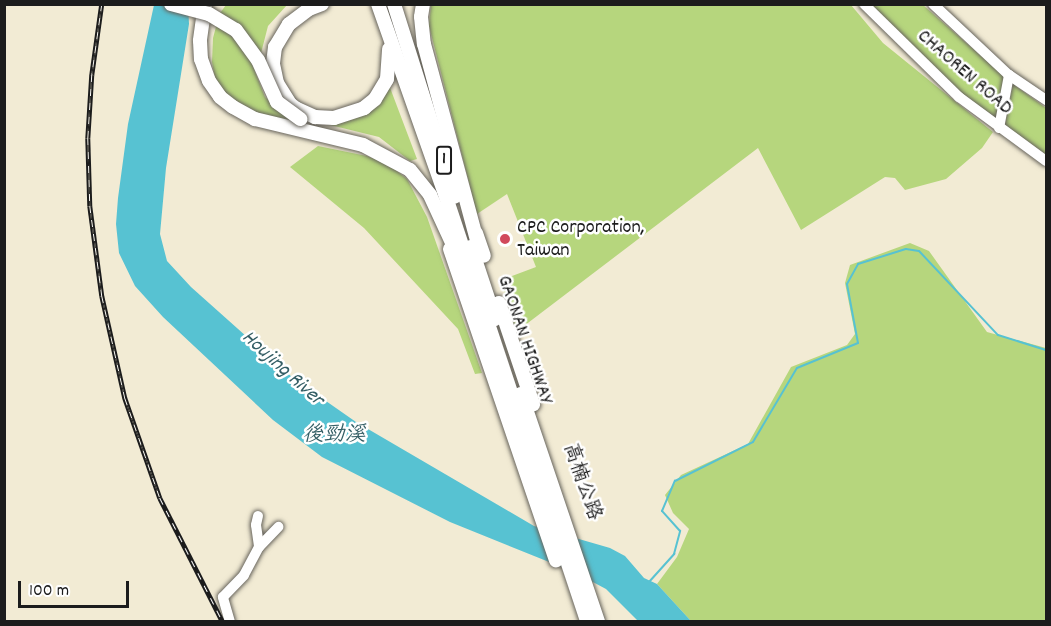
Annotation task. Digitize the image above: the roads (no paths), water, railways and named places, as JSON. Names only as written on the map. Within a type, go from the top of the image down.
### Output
[{"type":"main road","points":[[171,4],[209,14],[236,30],[258,60],[277,102],[300,119],[376,140],[393,151],[430,195],[448,225],[459,257],[479,286]]},
{"type":"main road","points":[[205,4],[200,41],[202,66],[214,90],[227,103],[246,116],[269,124],[363,145],[410,170]]},
{"type":"main road","points":[[322,4],[298,15],[278,39],[273,56],[274,73],[280,90],[290,104],[315,117],[342,117],[356,112],[371,102],[387,79],[389,41]]},
{"type":"main road","name":"1","points":[[378,4],[448,225],[479,286]]},
{"type":"main road","name":"GAONAN HIGHWAY","points":[[394,4],[472,233],[479,286],[556,515]]},
{"type":"main road","points":[[423,4],[421,17],[424,44],[480,259],[479,286]]},
{"type":"main road","name":"GAONAN HIGHWAY","points":[[479,286],[556,515]]},
{"type":"main road","name":"1","points":[[556,515],[579,583],[587,621]]},
{"type":"main road","name":"高楠公路","points":[[556,515],[579,583]]},
{"type":"main road","name":"1","points":[[578,621],[579,583]]},
{"type":"main road","name":"1","points":[[579,583],[598,621]]},
{"type":"main road","name":"1","points":[[579,583],[606,621]]},
{"type":"street","name":"CHAOREN ROAD","points":[[864,4],[932,73],[999,128],[1047,161]]},
{"type":"street","name":"CHAOREN ROAD","points":[[933,4],[1010,75],[1047,100]]},
{"type":"street","points":[[999,128],[1010,75]]},
{"type":"street","points":[[258,516],[256,525],[259,547]]},
{"type":"street","points":[[230,621],[223,597],[244,575],[259,547],[278,527]]},
{"type":"water","name":"後勁溪","points":[[154,5],[188,5],[189,24],[166,168],[160,234],[167,261],[191,287],[293,378],[356,422],[534,526],[610,548],[625,556],[644,578],[657,584],[691,621],[638,621],[606,589],[574,572],[450,522],[322,457],[273,420],[163,317],[135,286],[119,253],[116,224],[128,124]]},
{"type":"waterway","points":[[649,582],[674,554],[680,531],[662,511],[675,481],[753,442],[797,368],[858,343],[847,284],[858,264],[906,249],[919,251],[998,335],[1046,350]]},
{"type":"railway","points":[[102,4],[92,75],[88,138],[90,206],[102,296],[125,398],[160,498],[223,622]]},
{"type":"place","name":"CPC Corporation, Taiwan","points":[[505,239]]},
{"type":"water label","name":"Houjing River","points":[[282,369]]}]
